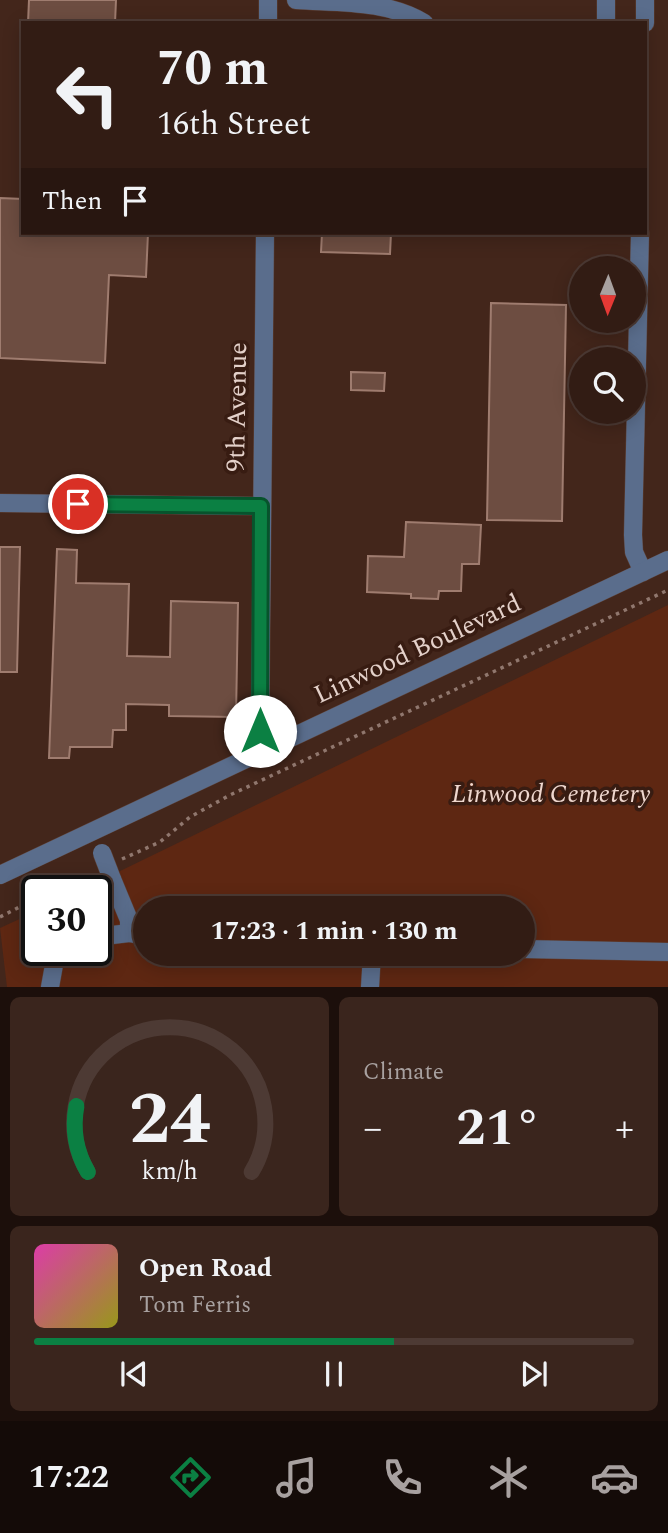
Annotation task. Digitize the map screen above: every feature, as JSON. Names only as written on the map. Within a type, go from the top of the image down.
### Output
[{"type":"street","points":[[268,0],[268,21]]},
{"type":"street","points":[[296,0],[386,7],[421,21]]},
{"type":"street","points":[[606,0],[606,21]]},
{"type":"street","points":[[645,0],[645,21]]},
{"type":"street","name":"9th Avenue","points":[[265,235],[260,731],[269,747]]},
{"type":"street","points":[[640,235],[633,535],[634,552],[643,572]]},
{"type":"street","points":[[0,503],[261,506]]},
{"type":"street","name":"Linwood Boulevard","points":[[0,875],[668,560]]},
{"type":"street","points":[[93,831],[110,865],[133,928]]},
{"type":"street","points":[[112,936],[133,935]]},
{"type":"street","points":[[535,949],[668,952]]},
{"type":"street","points":[[50,987],[54,966]]},
{"type":"street","points":[[370,987],[371,966]]},
{"type":"path","points":[[110,865],[160,842],[190,817],[230,795],[668,590]]},
{"type":"path","points":[[88,875],[92,873]]},
{"type":"path","points":[[0,917],[21,906]]},
{"type":"green space","name":"Linwood Cemetery","points":[[668,605],[668,987],[7,987],[0,928],[21,918],[21,966],[112,966],[112,875]]},
{"type":"building","points":[[29,0],[116,0],[115,21],[28,21]]},
{"type":"building","points":[[0,198],[21,199],[21,235],[148,235],[146,277],[109,275],[105,363],[0,358]]},
{"type":"building","points":[[322,235],[391,235],[390,254],[321,252]]},
{"type":"building","points":[[491,303],[566,305],[562,521],[487,520]]},
{"type":"building","points":[[351,372],[385,373],[384,391],[351,390]]},
{"type":"building","points":[[406,522],[481,525],[479,564],[462,564],[461,591],[439,591],[438,599],[411,598],[411,594],[367,592],[368,556],[404,557]]},
{"type":"building","points":[[0,547],[20,547],[17,672],[0,672]]},
{"type":"building","points":[[57,549],[77,550],[76,583],[129,584],[127,656],[170,657],[171,601],[238,603],[236,717],[169,716],[169,705],[126,704],[126,730],[113,730],[112,747],[70,747],[69,758],[49,758]]},
{"type":"route","points":[[78,504],[261,506],[260,731]]}]
